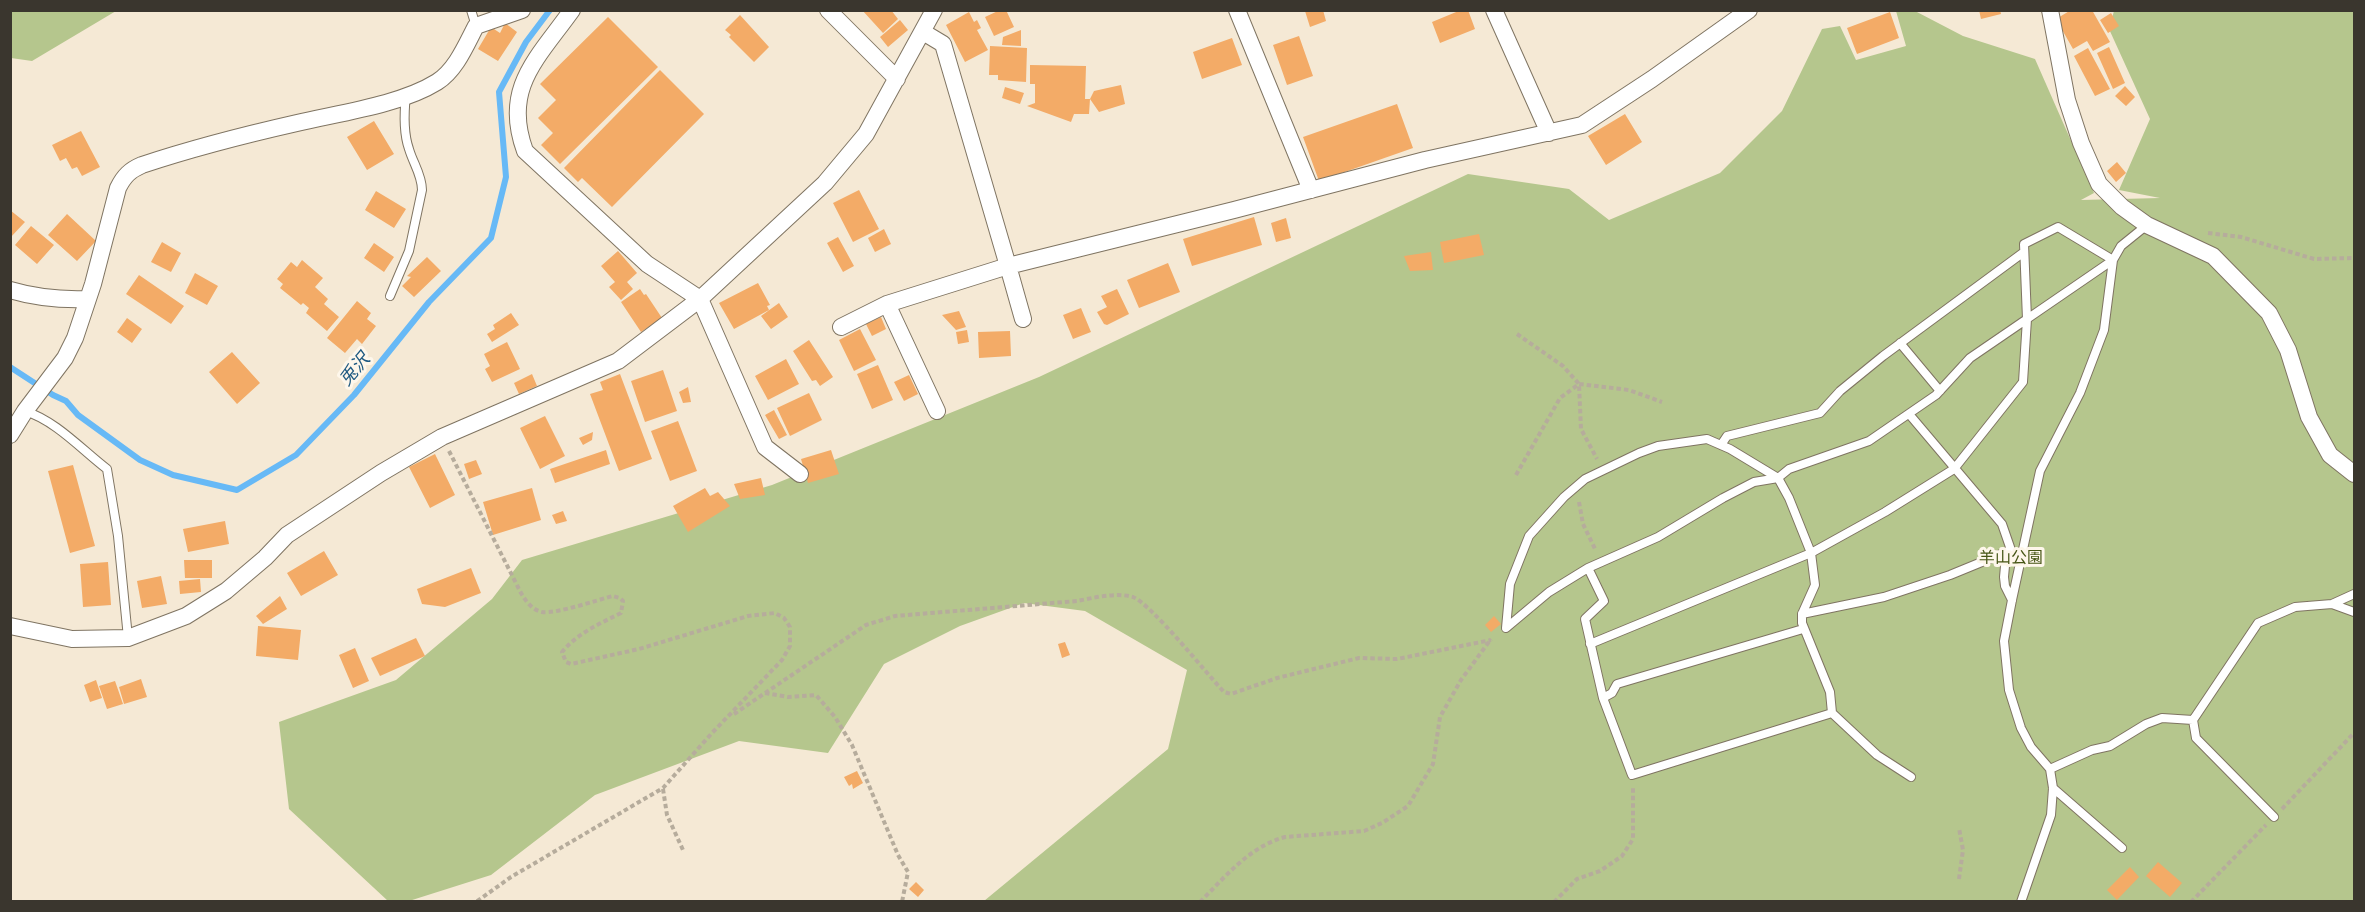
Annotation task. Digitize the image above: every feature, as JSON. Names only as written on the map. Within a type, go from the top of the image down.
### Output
[{"type":"street","points":[[10,435],[29,405],[65,358],[75,338],[118,188],[123,177],[130,170],[229,138],[369,106],[406,95],[438,81],[452,68],[474,18],[522,10]]},
{"type":"street","points":[[572,10],[522,83],[516,111],[525,152],[647,264],[700,299],[765,447],[801,474]]},
{"type":"street","points":[[828,10],[897,80]]},
{"type":"street","points":[[10,626],[72,639],[128,638],[186,616],[226,591],[266,558],[287,535],[381,473],[442,437],[618,361],[700,299],[825,183],[866,134],[924,32],[934,10]]},
{"type":"street","points":[[1237,10],[1311,190]]},
{"type":"street","points":[[1494,10],[1550,133]]},
{"type":"street","points":[[841,327],[887,304],[1008,266],[1425,160],[1582,125],[1652,79],[1749,10]]},
{"type":"street","points":[[2050,10],[2067,100],[2081,143],[2099,184],[2121,207],[2147,225],[2213,256],[2269,313],[2288,350],[2309,417],[2330,455],[2355,474]]},
{"type":"street","points":[[924,32],[943,44],[1023,319]]},
{"type":"street","points":[[10,290],[28,296],[58,300],[88,299]]},
{"type":"street","points":[[887,304],[937,411]]},
{"type":"lane","points":[[390,296],[409,250],[422,190],[422,181],[408,148],[404,114],[406,95]]},
{"type":"lane","points":[[2021,902],[2051,815],[2054,788],[2050,769],[2031,747],[2021,728],[2009,690],[2004,641],[2040,471],[2080,393],[2104,330],[2113,260],[2121,246],[2147,225]]},
{"type":"lane","points":[[1590,644],[1811,553],[1885,512],[1954,469],[2023,382],[2027,319],[2024,244],[2058,227],[2113,260]]},
{"type":"lane","points":[[1721,445],[1727,436],[1820,413],[1840,391],[1900,343],[2024,252]]},
{"type":"lane","points":[[1506,628],[1549,592],[1588,568],[1658,537],[1754,482],[1778,478],[1789,469],[1869,441],[1940,391],[1970,358],[2113,260]]},
{"type":"lane","points":[[1900,343],[1940,391]]},
{"type":"lane","points":[[29,405],[39,416],[54,425],[107,469],[118,536],[128,638]]},
{"type":"lane","points":[[1909,414],[2002,524],[2011,550],[2004,577],[2005,586],[2012,600]]},
{"type":"lane","points":[[1506,628],[1509,584],[1529,536],[1585,478],[1658,446],[1707,439],[1778,478],[1811,553],[1815,585],[1802,614],[1803,629],[1830,692],[1832,713],[1877,755],[1911,777]]},
{"type":"lane","points":[[1802,614],[1884,597],[1950,575],[2011,550]]},
{"type":"lane","points":[[1588,568],[1604,601],[1586,619],[1590,644],[1603,698],[1632,775],[1832,713]]},
{"type":"lane","points":[[2274,817],[2196,738],[2193,720],[2258,623],[2295,607],[2332,604],[2355,594]]},
{"type":"lane","points":[[2332,604],[2355,612]]},
{"type":"lane","points":[[1603,698],[1612,693],[1617,684],[1803,629]]},
{"type":"lane","points":[[2050,769],[2092,750],[2110,746],[2146,724],[2162,718],[2193,720]]},
{"type":"lane","points":[[2054,788],[2122,848]]},
{"type":"path","points":[[2206,232],[2241,237],[2314,259],[2355,258]]},
{"type":"path","points":[[1517,333],[1563,366],[1579,384],[1581,429],[1603,470]]},
{"type":"path","points":[[1516,475],[1560,398],[1579,384],[1629,390],[1662,402]]},
{"type":"path","points":[[442,437],[521,593],[532,607],[541,612],[552,611],[613,596],[620,597],[623,601],[621,613],[581,633],[567,646],[562,652],[566,662],[571,664],[639,649],[748,616],[776,613],[784,618],[790,627],[790,646],[782,660],[663,788],[511,877],[476,902]]},
{"type":"path","points":[[1576,487],[1583,524],[1602,562]]},
{"type":"path","points":[[728,717],[866,625],[895,615],[1077,601],[1106,596],[1133,597],[1149,609],[1224,692],[1231,694],[1277,678],[1359,658],[1397,659],[1491,640]]},
{"type":"path","points":[[1200,902],[1248,854],[1275,839],[1364,831],[1382,823],[1408,806],[1434,764],[1440,717],[1461,680],[1491,640],[1506,628]]},
{"type":"path","points":[[764,693],[788,697],[816,695],[836,717],[852,745],[898,855],[908,872],[902,902]]},
{"type":"path","points":[[1554,902],[1577,879],[1600,871],[1622,856],[1633,838],[1632,775]]},
{"type":"path","points":[[663,788],[667,815],[683,850]]},
{"type":"path","points":[[1959,828],[1963,849],[1959,879]]},
{"type":"green space","points":[[11,10],[116,11],[32,61],[11,58]]},
{"type":"green space","name":"羊山公園","points":[[1896,11],[1915,11],[1963,36],[2035,59],[2094,193],[2081,200],[2160,198],[2119,190],[2150,119],[2109,29],[2114,11],[2354,11],[2354,901],[984,901],[1168,749],[1187,670],[1085,611],[1024,603],[960,626],[884,664],[828,753],[739,741],[595,795],[491,875],[409,901],[388,901],[289,809],[279,722],[396,680],[492,599],[522,560],[772,485],[1039,377],[1468,174],[1569,189],[1609,220],[1720,173],[1782,111],[1822,29],[1840,26],[1856,60],[1906,46]]},
{"type":"building","points":[[862,10],[891,10],[898,19],[883,33]]},
{"type":"building","points":[[1000,10],[1006,10],[1014,27],[994,36],[985,17]]},
{"type":"building","points":[[1323,10],[1326,21],[1310,27],[1305,11]]},
{"type":"building","points":[[1461,10],[1468,10],[1475,29],[1440,43],[1432,22]]},
{"type":"building","points":[[1979,10],[2000,10],[2001,14],[1981,19]]},
{"type":"building","points":[[2071,10],[2092,10],[2110,42],[2093,51],[2087,41],[2073,49],[2056,19]]},
{"type":"building","points":[[969,12],[974,22],[977,20],[981,28],[977,30],[988,50],[965,62],[946,25]]},
{"type":"building","points":[[1890,12],[1899,38],[1857,54],[1847,28]]},
{"type":"building","points":[[2111,13],[2119,26],[2108,33],[2100,20]]},
{"type":"building","points":[[740,15],[769,47],[754,62],[725,30]]},
{"type":"building","points":[[608,17],[658,67],[560,164],[541,145],[553,133],[538,118],[556,100],[540,84]]},
{"type":"building","points":[[900,20],[908,30],[888,47],[880,37]]},
{"type":"building","points":[[505,23],[517,32],[498,61],[478,49],[491,27],[500,33]]},
{"type":"building","points":[[1021,30],[1021,46],[1002,45],[1003,37]]},
{"type":"building","points":[[1299,36],[1313,76],[1287,85],[1273,45]]},
{"type":"building","points":[[1232,38],[1242,65],[1202,79],[1193,52]]},
{"type":"building","points":[[990,46],[1027,48],[1026,82],[998,80],[998,75],[989,75]]},
{"type":"building","points":[[2109,47],[2125,83],[2113,89],[2097,53]]},
{"type":"building","points":[[2088,48],[2110,89],[2095,96],[2074,56]]},
{"type":"building","points":[[1030,65],[1086,66],[1085,99],[1090,99],[1089,114],[1074,114],[1071,122],[1027,106],[1035,103],[1035,84],[1030,84]]},
{"type":"building","points":[[660,70],[704,114],[612,207],[582,178],[578,182],[564,168]]},
{"type":"building","points":[[1121,85],[1125,104],[1099,112],[1090,99],[1094,91]]},
{"type":"building","points":[[2125,86],[2135,97],[2126,106],[2115,96]]},
{"type":"building","points":[[1005,87],[1024,93],[1020,104],[1002,98]]},
{"type":"building","points":[[1397,104],[1413,148],[1319,181],[1303,137]]},
{"type":"building","points":[[1625,114],[1642,142],[1606,165],[1588,136]]},
{"type":"building","points":[[374,121],[394,154],[367,170],[347,137]]},
{"type":"building","points":[[81,131],[100,167],[82,176],[77,167],[72,169],[66,158],[60,161],[52,145]]},
{"type":"building","points":[[2117,162],[2126,173],[2116,182],[2107,171]]},
{"type":"building","points":[[859,190],[879,229],[853,242],[833,203]]},
{"type":"building","points":[[376,191],[406,209],[394,228],[365,210]]},
{"type":"building","points":[[10,210],[25,222],[10,238]]},
{"type":"building","points":[[67,214],[96,241],[77,261],[48,235]]},
{"type":"building","points":[[1254,217],[1262,245],[1192,266],[1183,239]]},
{"type":"building","points":[[1286,218],[1291,238],[1276,242],[1271,223]]},
{"type":"building","points":[[31,226],[54,245],[37,264],[15,245]]},
{"type":"building","points":[[884,229],[891,244],[875,252],[868,238]]},
{"type":"building","points":[[1479,234],[1484,255],[1444,263],[1440,242]]},
{"type":"building","points":[[838,237],[854,266],[843,272],[827,243]]},
{"type":"building","points":[[162,242],[181,253],[171,272],[151,262]]},
{"type":"building","points":[[374,243],[394,257],[384,272],[364,258]]},
{"type":"building","points":[[618,251],[637,273],[627,282],[633,289],[621,300],[609,287],[615,282],[601,266]]},
{"type":"building","points":[[1431,252],[1433,270],[1410,271],[1404,256]]},
{"type":"building","points":[[427,257],[441,271],[414,297],[402,286],[411,277],[407,276]]},
{"type":"building","points":[[302,260],[323,278],[315,287],[328,299],[324,304],[339,317],[327,331],[306,313],[309,308],[303,303],[301,305],[280,288],[283,284],[277,279],[291,262],[297,267]]},
{"type":"building","points":[[1168,263],[1180,292],[1139,308],[1127,280]]},
{"type":"building","points":[[195,273],[218,286],[207,305],[185,293]]},
{"type":"building","points":[[139,275],[184,306],[171,324],[126,294]]},
{"type":"building","points":[[758,283],[770,305],[767,306],[769,310],[734,329],[719,303]]},
{"type":"building","points":[[640,289],[662,318],[641,332],[621,302]]},
{"type":"building","points":[[1117,289],[1129,314],[1107,325],[1097,312],[1107,307],[1101,296]]},
{"type":"building","points":[[357,301],[371,313],[367,319],[376,326],[362,344],[357,339],[345,353],[327,338]]},
{"type":"building","points":[[779,303],[788,317],[771,329],[761,316]]},
{"type":"building","points":[[1081,308],[1091,332],[1073,339],[1063,315]]},
{"type":"building","points":[[959,311],[966,327],[956,330],[942,315]]},
{"type":"building","points":[[511,313],[519,325],[492,342],[487,334],[495,329],[493,325]]},
{"type":"building","points":[[881,317],[886,329],[872,336],[866,324]]},
{"type":"building","points":[[127,318],[142,329],[132,343],[117,332]]},
{"type":"building","points":[[860,329],[876,360],[854,371],[839,340]]},
{"type":"building","points":[[967,330],[969,342],[958,344],[956,332]]},
{"type":"building","points":[[1010,331],[1011,356],[979,358],[978,332]]},
{"type":"building","points":[[809,340],[833,377],[820,386],[816,380],[812,381],[793,351]]},
{"type":"building","points":[[507,342],[520,369],[492,382],[485,369],[490,366],[484,354]]},
{"type":"building","points":[[232,352],[260,383],[237,404],[209,372]]},
{"type":"building","points":[[786,359],[799,384],[768,400],[755,376]]},
{"type":"building","points":[[878,365],[893,400],[872,409],[857,374]]},
{"type":"building","points":[[663,370],[677,411],[645,422],[631,381]]},
{"type":"building","points":[[532,374],[537,386],[519,394],[514,383]]},
{"type":"building","points":[[620,374],[652,459],[619,471],[590,394],[603,390],[600,382]]},
{"type":"building","points":[[909,375],[918,394],[904,401],[894,382]]},
{"type":"building","points":[[688,387],[691,402],[683,403],[679,392]]},
{"type":"building","points":[[809,393],[822,420],[790,436],[777,408]]},
{"type":"building","points":[[774,410],[787,435],[779,439],[765,415]]},
{"type":"building","points":[[545,416],[565,456],[540,469],[520,428]]},
{"type":"building","points":[[678,421],[697,471],[670,481],[651,431]]},
{"type":"building","points":[[593,432],[592,440],[583,445],[579,438]]},
{"type":"building","points":[[606,450],[610,464],[555,483],[550,469]]},
{"type":"building","points":[[831,450],[839,474],[808,483],[801,459]]},
{"type":"building","points":[[435,454],[455,495],[430,508],[409,467]]},
{"type":"building","points":[[476,460],[482,474],[469,479],[464,464]]},
{"type":"building","points":[[73,465],[95,546],[70,553],[48,471]]},
{"type":"building","points":[[761,478],[765,495],[740,499],[734,484]]},
{"type":"building","points":[[532,488],[541,520],[493,535],[483,502]]},
{"type":"building","points":[[705,488],[710,496],[718,492],[730,506],[688,532],[673,506]]},
{"type":"building","points":[[563,511],[567,521],[556,524],[552,515]]},
{"type":"building","points":[[225,521],[229,544],[188,552],[183,529]]},
{"type":"building","points":[[324,551],[338,575],[301,596],[287,573]]},
{"type":"building","points":[[184,560],[212,560],[212,578],[185,578]]},
{"type":"building","points":[[108,562],[111,605],[83,607],[80,564]]},
{"type":"building","points":[[471,568],[481,593],[445,607],[422,604],[417,589]]},
{"type":"building","points":[[161,576],[167,604],[142,608],[137,581]]},
{"type":"building","points":[[200,579],[201,592],[180,594],[179,581]]},
{"type":"building","points":[[280,596],[287,609],[263,624],[256,616]]},
{"type":"building","points":[[1494,616],[1501,624],[1491,632],[1485,625]]},
{"type":"building","points":[[258,626],[301,630],[298,660],[256,656]]},
{"type":"building","points":[[416,638],[425,656],[380,676],[371,658]]},
{"type":"building","points":[[1065,642],[1070,655],[1062,658],[1058,644]]},
{"type":"building","points":[[355,648],[369,681],[353,688],[339,655]]},
{"type":"building","points":[[141,679],[147,697],[124,704],[119,687]]},
{"type":"building","points":[[96,680],[102,698],[90,702],[84,685]]},
{"type":"building","points":[[115,681],[123,704],[107,709],[99,686]]},
{"type":"building","points":[[857,771],[863,783],[853,789],[852,784],[849,786],[844,777]]},
{"type":"building","points":[[2158,862],[2182,883],[2170,897],[2146,876]]},
{"type":"building","points":[[2130,867],[2139,877],[2117,900],[2107,890]]},
{"type":"building","points":[[916,882],[924,890],[918,897],[909,889]]},
{"type":"waterway","name":"兎沢","points":[[10,367],[66,401],[78,415],[140,460],[173,475],[237,490],[296,455],[354,395],[429,302],[491,238],[506,177],[499,92],[526,42],[550,10]]}]
